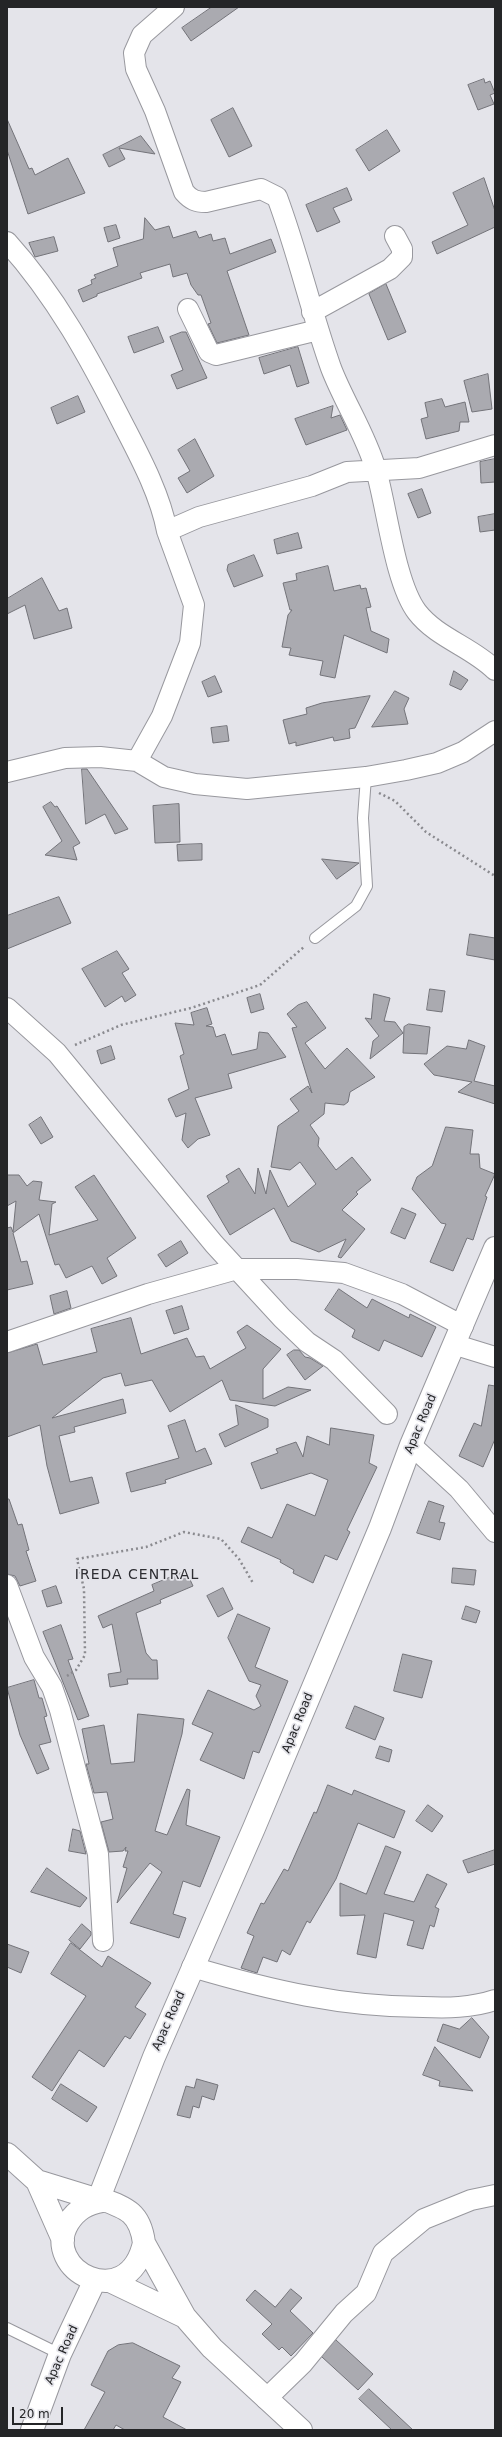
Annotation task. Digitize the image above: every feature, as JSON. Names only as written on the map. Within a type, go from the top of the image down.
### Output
[{"type":"main road","name":"Apac Road","points":[[101,2199],[154,2057],[254,1828],[380,1528],[411,1445],[460,1335],[495,1248]]},
{"type":"main road","points":[[7,2154],[37,2181],[63,2240],[65,2254],[72,2266],[82,2275],[104,2281],[185,2317]]},
{"type":"main road","points":[[37,2181],[101,2199],[126,2208],[136,2217],[142,2229],[144,2243],[185,2317],[212,2348],[300,2430]]},
{"type":"main road","points":[[63,2240],[66,2227],[73,2215],[86,2205],[101,2199]]},
{"type":"main road","points":[[104,2281],[133,2268],[141,2256],[144,2243]]},
{"type":"main road","name":"Apac Road","points":[[32,2430],[60,2354],[104,2281]]},
{"type":"street","points":[[174,7],[142,35],[134,53],[136,69],[155,111],[184,192],[190,199],[197,202],[206,202],[261,189],[277,197],[315,321],[336,381],[376,469],[404,587],[416,611],[427,623],[486,661],[495,670]]},
{"type":"street","points":[[188,308],[209,352],[216,356],[315,321],[390,269],[402,258],[402,249],[395,236]]},
{"type":"street","points":[[7,242],[30,268],[73,330],[142,461],[165,520],[167,531],[194,605],[190,643],[162,716],[138,761]]},
{"type":"street","points":[[167,531],[199,517],[312,486],[347,472],[376,469],[420,468],[495,444]]},
{"type":"street","points":[[7,772],[65,758],[100,757],[138,761],[164,777],[194,784],[247,789],[366,782],[437,763],[463,752],[495,732]]},
{"type":"street","points":[[7,1008],[57,1053],[134,1146],[146,1164],[236,1269],[282,1318],[307,1342],[334,1360],[387,1414]]},
{"type":"street","points":[[7,1342],[148,1294],[236,1269],[297,1269],[344,1273],[402,1294],[460,1335],[495,1357]]},
{"type":"street","points":[[411,1445],[459,1489],[495,1532]]},
{"type":"street","points":[[7,1585],[34,1657],[52,1687],[60,1710],[98,1854],[103,1941]]},
{"type":"street","points":[[192,1967],[271,1990],[343,2002],[396,2007],[460,2008],[495,2000]]},
{"type":"street","points":[[266,2399],[303,2363],[344,2313],[366,2293],[383,2253],[424,2219],[471,2200],[495,2195]]},
{"type":"lane","points":[[315,938],[356,906],[367,886],[363,818],[366,782]]},
{"type":"lane","points":[[7,2328],[60,2354]]},
{"type":"path","points":[[366,782],[395,801],[426,832],[495,876]]},
{"type":"path","points":[[57,1053],[121,1025],[190,1008],[260,985],[315,938]]},
{"type":"path","points":[[52,1687],[76,1670],[85,1655],[84,1589],[77,1559],[146,1547],[184,1532],[221,1539],[239,1559],[253,1583]]},
{"type":"building","points":[[212,7],[239,7],[191,41],[182,28]]},
{"type":"building","points":[[484,79],[485,83],[490,81],[495,93],[490,95],[494,104],[478,110],[468,85]]},
{"type":"building","points":[[233,108],[252,146],[229,157],[211,120]]},
{"type":"building","points":[[7,119],[29,169],[32,168],[35,175],[68,158],[85,193],[28,214],[7,150]]},
{"type":"building","points":[[387,130],[400,151],[369,171],[356,150]]},
{"type":"building","points":[[141,136],[155,154],[119,148],[125,159],[109,167],[103,155]]},
{"type":"building","points":[[484,178],[495,211],[495,227],[437,254],[432,242],[468,225],[453,193]]},
{"type":"building","points":[[347,188],[352,200],[333,208],[340,222],[317,232],[306,205]]},
{"type":"building","points":[[145,218],[155,230],[169,226],[173,238],[196,231],[199,238],[211,234],[213,241],[225,238],[230,254],[271,239],[276,252],[227,271],[249,335],[217,343],[208,324],[211,323],[201,295],[198,295],[191,285],[187,273],[173,277],[170,264],[140,273],[142,278],[97,294],[97,296],[83,302],[78,290],[92,284],[91,280],[96,278],[94,275],[118,266],[113,248],[143,239]]},
{"type":"building","points":[[116,225],[120,238],[108,242],[104,228]]},
{"type":"building","points":[[54,237],[58,251],[35,257],[29,243]]},
{"type":"building","points":[[386,284],[406,332],[388,340],[369,294]]},
{"type":"building","points":[[158,327],[164,342],[134,353],[128,337]]},
{"type":"building","points":[[186,332],[207,378],[177,389],[171,375],[183,370],[170,337]]},
{"type":"building","points":[[298,347],[309,383],[297,387],[290,365],[264,374],[259,358]]},
{"type":"building","points":[[488,374],[492,409],[472,412],[464,381]]},
{"type":"building","points":[[78,396],[85,412],[57,424],[51,408]]},
{"type":"building","points":[[442,399],[445,407],[465,402],[469,422],[460,422],[459,431],[426,439],[421,419],[428,417],[425,403]]},
{"type":"building","points":[[333,406],[331,418],[340,415],[347,430],[306,445],[295,419]]},
{"type":"building","points":[[195,439],[214,476],[187,493],[178,478],[190,471],[178,450]]},
{"type":"building","points":[[495,459],[495,482],[481,483],[480,462]]},
{"type":"building","points":[[422,489],[431,513],[418,518],[408,494]]},
{"type":"building","points":[[495,514],[495,530],[480,532],[478,517]]},
{"type":"building","points":[[298,533],[302,548],[277,554],[274,540]]},
{"type":"building","points":[[254,555],[263,576],[234,587],[227,570],[228,565]]},
{"type":"building","points":[[328,566],[334,591],[360,585],[361,589],[366,588],[371,607],[366,608],[371,631],[389,639],[387,653],[344,635],[335,678],[320,675],[323,661],[289,655],[291,648],[282,647],[288,615],[292,610],[290,610],[283,583],[297,580],[296,574]]},
{"type":"building","points":[[42,578],[59,611],[67,608],[72,628],[34,639],[25,605],[7,614],[7,599]]},
{"type":"building","points":[[454,671],[468,680],[461,690],[450,685]]},
{"type":"building","points":[[215,676],[222,692],[208,697],[202,682]]},
{"type":"building","points":[[395,691],[409,698],[404,709],[408,724],[372,727]]},
{"type":"building","points":[[370,696],[355,728],[349,729],[350,738],[334,741],[333,737],[296,746],[296,742],[289,744],[283,720],[307,714],[306,708],[322,703]]},
{"type":"building","points":[[227,726],[229,741],[213,743],[211,728]]},
{"type":"building","points":[[82,769],[87,769],[128,829],[115,834],[105,814],[86,824]]},
{"type":"building","points":[[51,802],[55,807],[57,806],[80,843],[73,847],[77,860],[45,855],[62,841],[43,807]]},
{"type":"building","points":[[179,804],[180,842],[155,843],[153,806]]},
{"type":"building","points":[[202,844],[202,860],[178,861],[177,845]]},
{"type":"building","points":[[322,859],[359,863],[337,879]]},
{"type":"building","points":[[59,897],[71,923],[7,949],[7,916]]},
{"type":"building","points":[[470,934],[495,938],[495,960],[467,955]]},
{"type":"building","points":[[117,951],[129,969],[122,973],[136,995],[125,1002],[122,996],[105,1007],[82,969]]},
{"type":"building","points":[[430,989],[445,991],[442,1012],[427,1010]]},
{"type":"building","points":[[260,994],[264,1009],[251,1013],[247,998]]},
{"type":"building","points":[[374,994],[390,998],[384,1021],[395,1022],[403,1033],[370,1059],[373,1041],[379,1036],[365,1018],[371,1019]]},
{"type":"building","points":[[307,1002],[326,1028],[305,1043],[325,1069],[347,1048],[375,1077],[350,1092],[348,1102],[344,1105],[325,1103],[324,1114],[310,1125],[319,1138],[318,1146],[336,1170],[352,1157],[371,1180],[356,1192],[358,1194],[342,1210],[365,1229],[341,1258],[338,1257],[346,1239],[319,1252],[291,1241],[274,1208],[230,1235],[207,1196],[229,1182],[226,1176],[239,1168],[255,1194],[258,1168],[266,1194],[270,1170],[288,1207],[316,1184],[300,1162],[290,1170],[271,1167],[278,1126],[299,1111],[290,1099],[308,1086],[312,1093],[292,1028],[297,1027],[287,1014],[298,1005]]},
{"type":"building","points":[[207,1008],[212,1024],[206,1026],[213,1027],[216,1037],[225,1034],[232,1055],[257,1049],[259,1032],[268,1033],[286,1057],[228,1074],[232,1088],[195,1098],[210,1135],[198,1139],[188,1148],[182,1140],[186,1113],[176,1117],[168,1099],[189,1089],[180,1056],[184,1054],[175,1023],[194,1025],[191,1013]]},
{"type":"building","points":[[409,1024],[430,1027],[427,1054],[403,1053],[404,1027]]},
{"type":"building","points":[[469,1040],[485,1046],[474,1081],[495,1086],[495,1104],[458,1092],[472,1082],[434,1075],[424,1064],[447,1046],[466,1049]]},
{"type":"building","points":[[111,1046],[115,1059],[101,1064],[97,1051]]},
{"type":"building","points":[[41,1117],[53,1137],[41,1144],[29,1125]]},
{"type":"building","points":[[446,1127],[473,1130],[470,1154],[479,1154],[480,1168],[495,1174],[485,1196],[487,1197],[473,1240],[467,1238],[453,1271],[430,1262],[446,1224],[441,1223],[412,1189],[417,1177],[432,1166]]},
{"type":"building","points":[[7,1175],[19,1175],[27,1186],[33,1181],[42,1182],[39,1200],[56,1202],[52,1204],[49,1235],[98,1220],[75,1187],[94,1175],[136,1238],[107,1258],[117,1276],[102,1284],[92,1266],[66,1278],[59,1264],[55,1265],[39,1214],[13,1233],[21,1262],[27,1261],[33,1284],[7,1290],[7,1228],[11,1227],[13,1232],[16,1201],[7,1206]]},
{"type":"building","points":[[402,1208],[416,1214],[405,1239],[391,1233]]},
{"type":"building","points":[[181,1241],[188,1253],[166,1267],[158,1255]]},
{"type":"building","points":[[339,1289],[367,1308],[372,1299],[409,1318],[410,1314],[436,1327],[422,1357],[384,1340],[379,1351],[352,1337],[355,1330],[325,1310]]},
{"type":"building","points":[[67,1291],[71,1308],[54,1314],[50,1296]]},
{"type":"building","points":[[182,1306],[189,1329],[174,1334],[166,1311]]},
{"type":"building","points":[[131,1318],[141,1354],[187,1338],[196,1357],[204,1356],[210,1369],[246,1348],[237,1332],[247,1325],[281,1349],[263,1369],[263,1399],[288,1387],[311,1390],[275,1406],[230,1400],[222,1380],[170,1412],[152,1380],[125,1386],[121,1373],[103,1378],[52,1418],[123,1399],[126,1413],[74,1427],[75,1432],[59,1436],[70,1482],[92,1477],[99,1503],[60,1514],[47,1466],[40,1425],[7,1437],[7,1353],[37,1344],[43,1365],[97,1352],[91,1329]]},
{"type":"building","points":[[294,1350],[299,1350],[305,1357],[310,1358],[323,1366],[305,1380],[287,1355]]},
{"type":"building","points":[[489,1385],[495,1386],[495,1439],[483,1467],[459,1456],[474,1423],[481,1426]]},
{"type":"building","points":[[236,1405],[268,1419],[268,1427],[225,1447],[219,1434],[238,1425]]},
{"type":"building","points":[[185,1420],[196,1452],[205,1448],[212,1464],[165,1480],[166,1483],[131,1492],[126,1473],[179,1458],[168,1426]]},
{"type":"building","points":[[331,1428],[374,1435],[369,1463],[377,1467],[347,1530],[350,1532],[337,1560],[325,1555],[313,1583],[293,1573],[294,1570],[280,1562],[281,1560],[241,1542],[248,1527],[272,1538],[287,1504],[315,1516],[328,1480],[311,1473],[261,1489],[251,1463],[278,1453],[276,1449],[296,1442],[303,1457],[307,1436],[329,1445]]},
{"type":"building","points":[[7,1499],[9,1499],[18,1525],[22,1524],[29,1550],[26,1551],[36,1581],[20,1586],[15,1576],[7,1574]]},
{"type":"building","points":[[429,1501],[444,1506],[439,1522],[445,1523],[440,1540],[417,1533]]},
{"type":"building","points":[[453,1568],[476,1570],[474,1585],[452,1583]]},
{"type":"building","points":[[186,1571],[193,1586],[160,1600],[161,1603],[136,1613],[146,1653],[152,1660],[157,1660],[158,1679],[127,1679],[128,1684],[110,1687],[108,1674],[121,1672],[112,1624],[103,1628],[98,1616],[154,1591],[152,1585]]},
{"type":"building","points":[[56,1586],[62,1603],[47,1607],[42,1591]]},
{"type":"building","points":[[223,1588],[233,1609],[218,1617],[207,1596]]},
{"type":"building","points":[[466,1606],[480,1611],[476,1623],[462,1619]]},
{"type":"building","points":[[238,1614],[270,1628],[255,1667],[288,1681],[259,1753],[253,1751],[244,1779],[200,1760],[213,1733],[192,1724],[208,1690],[254,1710],[261,1706],[256,1696],[261,1685],[249,1681],[228,1638]]},
{"type":"building","points":[[61,1625],[73,1659],[68,1660],[89,1716],[78,1720],[43,1632]]},
{"type":"building","points":[[403,1654],[432,1661],[422,1698],[394,1691]]},
{"type":"building","points":[[34,1680],[39,1698],[42,1698],[47,1716],[44,1717],[51,1742],[39,1745],[49,1769],[37,1774],[20,1735],[7,1688]]},
{"type":"building","points":[[355,1706],[384,1718],[375,1740],[346,1728]]},
{"type":"building","points":[[138,1714],[184,1719],[182,1734],[155,1831],[167,1835],[187,1789],[190,1790],[186,1825],[220,1837],[200,1887],[183,1881],[173,1914],[186,1918],[179,1938],[130,1923],[162,1872],[150,1863],[117,1903],[127,1868],[123,1867],[128,1851],[125,1851],[126,1847],[123,1851],[109,1852],[101,1822],[113,1819],[107,1792],[94,1793],[86,1764],[89,1764],[82,1729],[104,1725],[111,1764],[134,1762]]},
{"type":"building","points":[[380,1746],[392,1750],[389,1762],[376,1758]]},
{"type":"building","points":[[328,1785],[352,1795],[354,1790],[405,1811],[394,1838],[358,1823],[336,1879],[310,1923],[307,1921],[290,1955],[282,1950],[277,1962],[263,1957],[257,1973],[241,1968],[254,1936],[247,1933],[261,1903],[264,1904],[284,1869],[288,1871],[314,1812],[316,1813]]},
{"type":"building","points":[[428,1805],[443,1816],[432,1832],[416,1821]]},
{"type":"building","points":[[73,1829],[80,1831],[86,1854],[69,1851]]},
{"type":"building","points":[[386,1846],[401,1852],[384,1894],[414,1902],[427,1874],[447,1884],[435,1907],[439,1909],[434,1927],[430,1925],[423,1949],[407,1945],[414,1921],[384,1913],[376,1958],[357,1954],[365,1915],[340,1916],[340,1883],[366,1894]]},
{"type":"building","points":[[495,1850],[495,1864],[468,1873],[463,1861]]},
{"type":"building","points":[[47,1868],[87,1898],[80,1907],[31,1892]]},
{"type":"building","points":[[82,1924],[91,1932],[91,1935],[80,1949],[69,1940]]},
{"type":"building","points":[[71,1943],[102,1967],[108,1956],[151,1983],[135,2007],[146,2014],[130,2039],[125,2036],[104,2067],[79,2050],[52,2091],[32,2077],[86,1996],[51,1974]]},
{"type":"building","points":[[7,1944],[29,1952],[21,1973],[7,1967]]},
{"type":"building","points":[[472,2018],[489,2037],[480,2058],[437,2041],[443,2024],[459,2029]]},
{"type":"building","points":[[435,2047],[473,2091],[439,2086],[440,2081],[423,2075]]},
{"type":"building","points":[[197,2079],[218,2085],[214,2100],[202,2096],[199,2108],[193,2106],[190,2118],[177,2115],[186,2086],[194,2088]]},
{"type":"building","points":[[61,2084],[97,2107],[87,2122],[52,2099]]},
{"type":"building","points":[[291,2289],[302,2298],[290,2311],[313,2333],[291,2356],[282,2347],[279,2350],[262,2334],[272,2324],[246,2300],[255,2290],[275,2307]]},
{"type":"building","points":[[336,2340],[373,2374],[358,2390],[322,2357]]},
{"type":"building","points":[[133,2343],[180,2366],[172,2378],[181,2382],[163,2417],[187,2430],[125,2430],[116,2425],[113,2430],[84,2430],[105,2392],[91,2385],[108,2351],[118,2345]]},
{"type":"building","points":[[369,2389],[413,2430],[392,2430],[359,2399]]},
{"type":"district","name":"IREDA CENTRAL","points":[[137,1575]]}]
